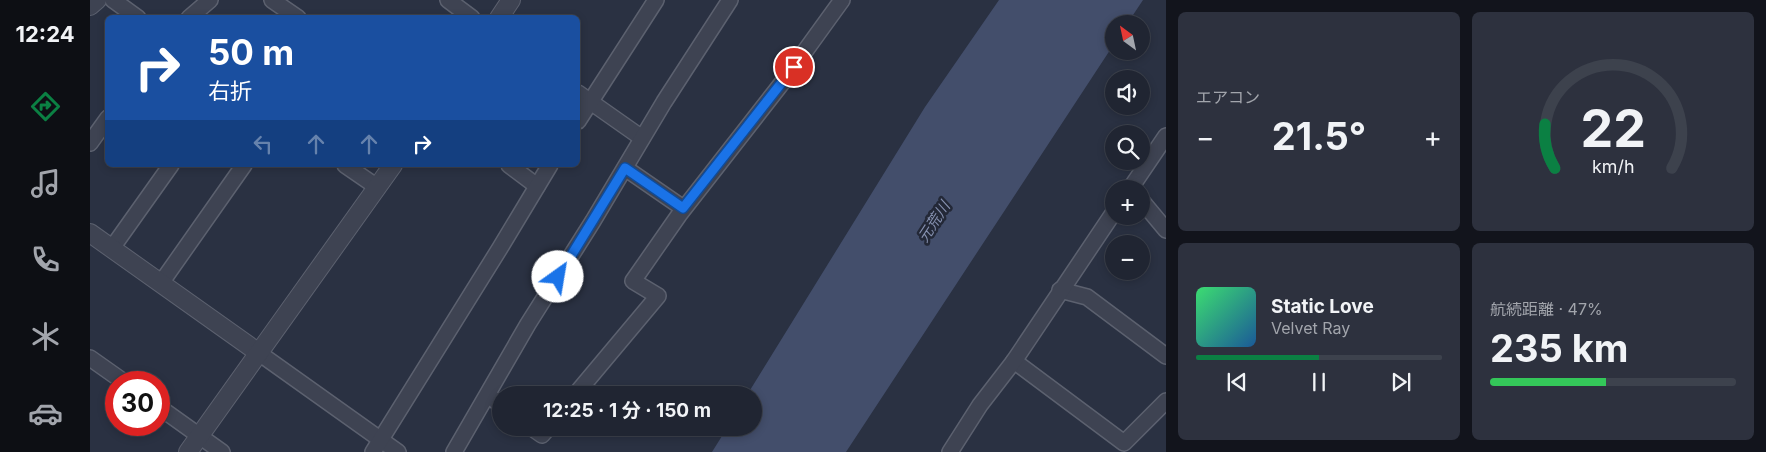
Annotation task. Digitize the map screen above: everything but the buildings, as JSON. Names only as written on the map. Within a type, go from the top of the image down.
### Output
[{"type":"street","points":[[90,6],[97,0]]},
{"type":"street","points":[[113,0],[134,15]]},
{"type":"street","points":[[192,15],[210,0]]},
{"type":"street","points":[[272,0],[294,15]]},
{"type":"street","points":[[448,0],[468,15]]},
{"type":"street","points":[[501,15],[511,0]]},
{"type":"street","points":[[580,113],[584,97],[656,0]]},
{"type":"street","points":[[454,452],[528,324],[664,102],[730,0]]},
{"type":"street","points":[[583,386],[658,296],[633,281],[683,208],[782,83],[842,0]]},
{"type":"street","points":[[584,97],[642,138]]},
{"type":"street","points":[[90,143],[105,122]]},
{"type":"street","points":[[1136,180],[1166,136]]},
{"type":"street","points":[[112,248],[170,167]]},
{"type":"street","points":[[161,283],[243,167]]},
{"type":"street","points":[[348,167],[377,187]]},
{"type":"street","points":[[188,452],[392,167]]},
{"type":"street","points":[[512,167],[537,186]]},
{"type":"street","points":[[377,446],[549,167]]},
{"type":"street","points":[[625,168],[683,208]]},
{"type":"street","points":[[1150,211],[1166,230]]},
{"type":"street","points":[[950,452],[1105,225]]},
{"type":"street","points":[[90,233],[260,353],[377,446],[398,452]]},
{"type":"street","points":[[1073,272],[1087,298]]},
{"type":"street","points":[[1060,290],[1087,298],[1166,356]]},
{"type":"street","points":[[90,358],[108,371]]},
{"type":"street","points":[[1014,361],[1124,442],[1166,401]]},
{"type":"street","points":[[488,395],[492,398]]},
{"type":"street","points":[[170,415],[222,452]]},
{"type":"water","name":"元荒川","points":[[999,0],[1143,0],[1133,15],[1105,15],[1105,58],[846,452],[712,452],[722,436],[762,436],[762,386],[753,386],[925,107]]},
{"type":"route","points":[[558,277],[625,168],[683,208],[794,67]]}]
